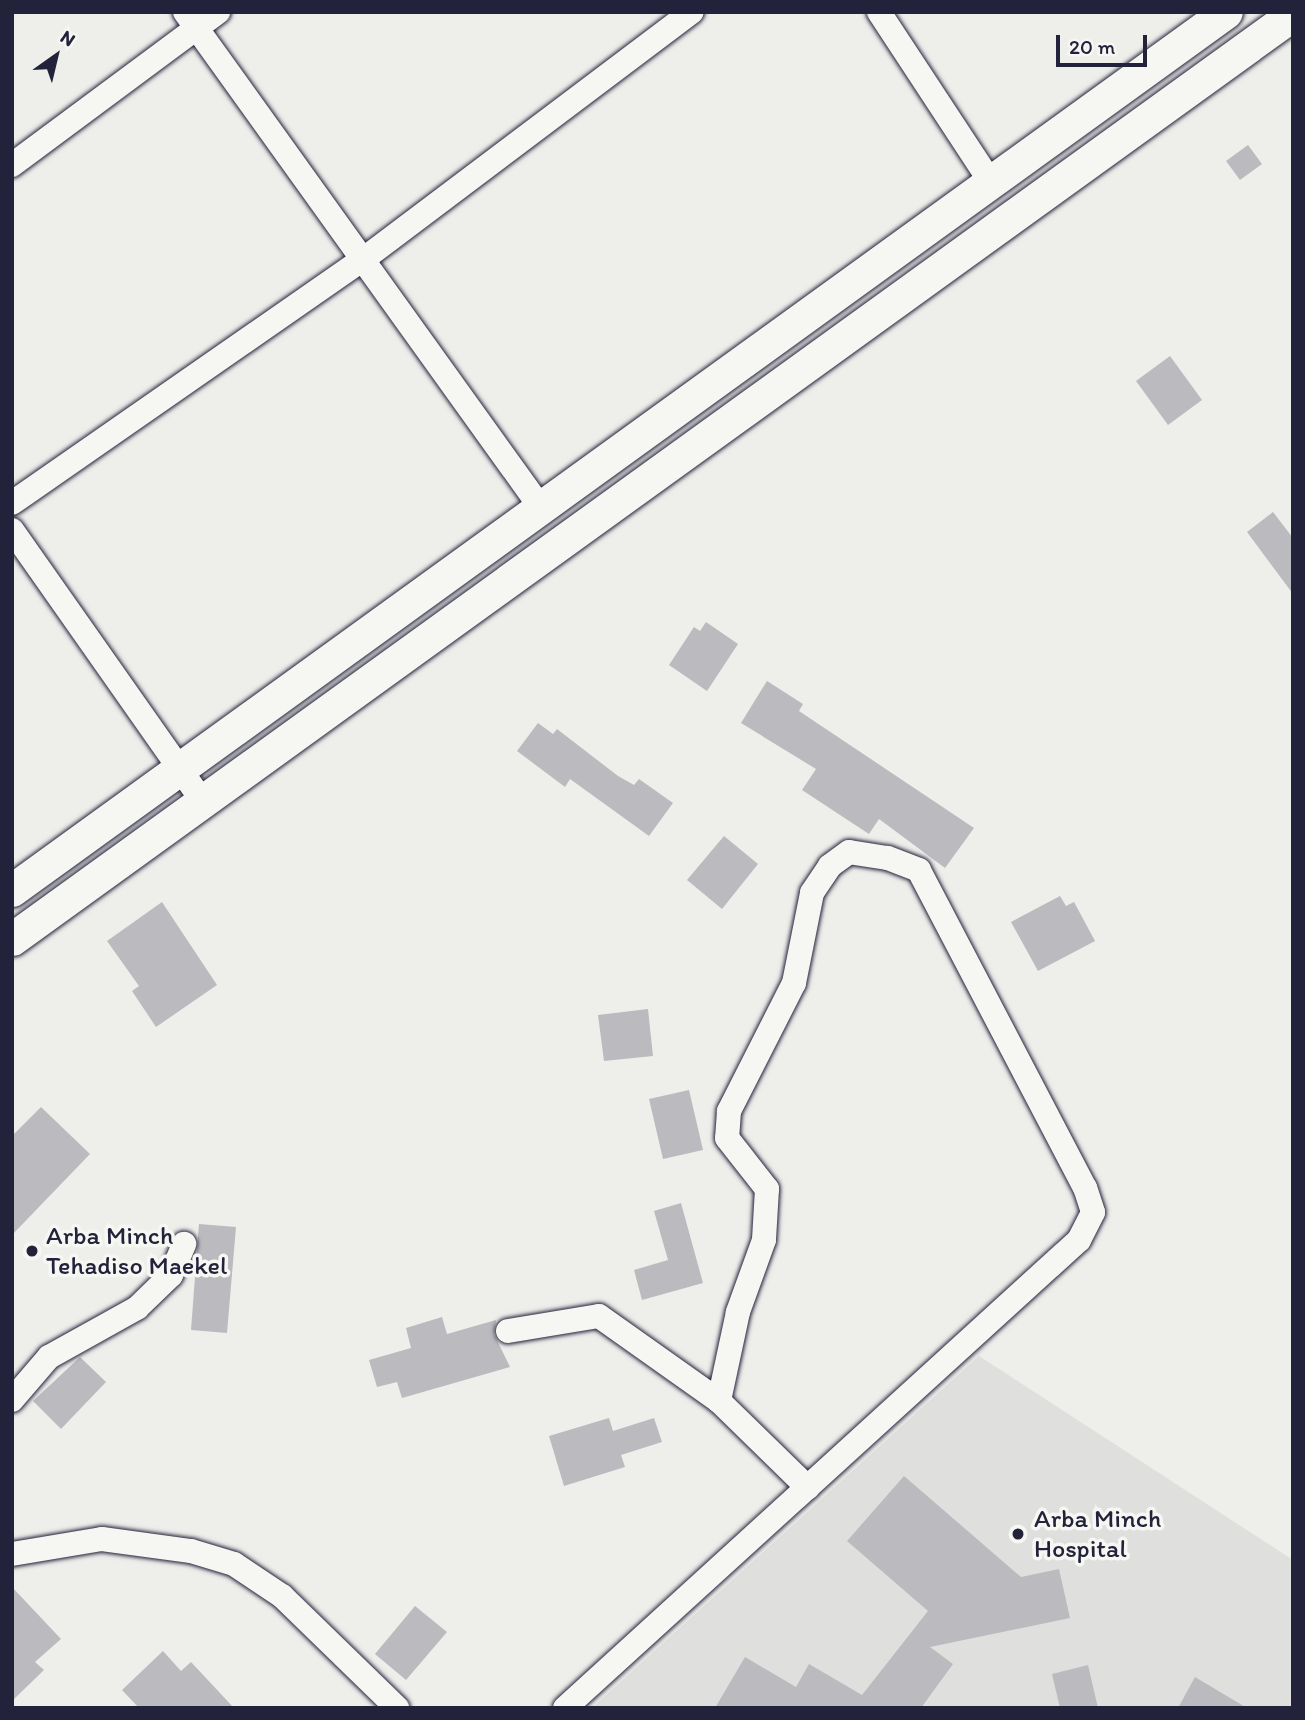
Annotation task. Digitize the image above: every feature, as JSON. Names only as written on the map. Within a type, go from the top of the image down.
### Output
[{"type":"main road","points":[[12,890],[1226,12]]},
{"type":"main road","points":[[12,939],[204,803],[1293,14]]},
{"type":"street","points":[[12,165],[191,20],[218,12]]},
{"type":"street","points":[[12,503],[365,258],[692,12]]},
{"type":"street","points":[[879,12],[990,181]]},
{"type":"street","points":[[191,20],[365,258],[541,508]]},
{"type":"street","points":[[12,530],[183,767],[204,803]]},
{"type":"street","points":[[565,1708],[1079,1240],[1093,1212],[1086,1188],[919,870],[887,858],[849,852],[830,866],[812,892],[793,983],[729,1111],[727,1138],[767,1189],[764,1240],[738,1312],[719,1401]]},
{"type":"street","points":[[12,1400],[49,1357],[137,1308],[171,1275],[184,1244]]},
{"type":"street","points":[[508,1331],[599,1317],[719,1401],[808,1488]]},
{"type":"street","points":[[12,1554],[102,1539],[191,1551],[234,1564],[282,1597],[397,1708]]},
{"type":"shaded area","name":"Arba Minch Hospital","points":[[979,1356],[1293,1560],[1293,1708],[592,1708]]},
{"type":"building","points":[[1248,145],[1262,164],[1240,180],[1226,161]]},
{"type":"building","points":[[1170,356],[1202,400],[1168,425],[1136,381]]},
{"type":"building","points":[[1273,512],[1293,538],[1293,594],[1247,532]]},
{"type":"building","points":[[706,622],[738,644],[707,691],[669,665],[694,627],[700,631]]},
{"type":"building","points":[[767,681],[803,704],[799,711],[974,828],[945,868],[879,819],[869,834],[802,790],[816,769],[741,723]]},
{"type":"building","points":[[538,723],[553,734],[557,729],[618,776],[634,785],[639,779],[673,803],[649,836],[570,779],[565,787],[517,751]]},
{"type":"building","points":[[724,836],[758,864],[722,909],[687,880]]},
{"type":"building","points":[[1060,896],[1066,906],[1074,902],[1095,941],[1038,971],[1011,922]]},
{"type":"building","points":[[162,902],[217,985],[156,1027],[132,991],[139,986],[107,941]]},
{"type":"building","points":[[648,1009],[653,1056],[604,1061],[598,1015]]},
{"type":"building","points":[[689,1090],[703,1150],[663,1159],[649,1099]]},
{"type":"building","points":[[41,1107],[90,1154],[12,1235],[12,1136]]},
{"type":"building","points":[[681,1203],[703,1283],[642,1300],[634,1270],[668,1260],[654,1211]]},
{"type":"building","points":[[199,1224],[236,1227],[227,1333],[191,1330]]},
{"type":"building","points":[[442,1317],[447,1334],[496,1320],[494,1334],[510,1367],[402,1398],[397,1382],[377,1387],[369,1360],[411,1348],[406,1328]]},
{"type":"building","points":[[80,1357],[106,1382],[61,1429],[33,1401]]},
{"type":"building","points":[[609,1418],[613,1431],[654,1418],[662,1442],[621,1455],[625,1467],[564,1486],[549,1436]]},
{"type":"building","points":[[904,1476],[1021,1577],[1059,1569],[1070,1618],[930,1647],[953,1664],[921,1708],[715,1708],[745,1657],[796,1687],[809,1664],[862,1695],[928,1611],[847,1541]]},
{"type":"building","points":[[12,1587],[61,1639],[35,1662],[44,1670],[12,1701]]},
{"type":"building","points":[[415,1606],[447,1632],[406,1680],[375,1654]]},
{"type":"building","points":[[163,1651],[181,1671],[191,1662],[234,1708],[139,1708],[122,1690]]},
{"type":"building","points":[[1088,1665],[1098,1708],[1060,1708],[1052,1674]]},
{"type":"building","points":[[1195,1677],[1247,1708],[1178,1708]]},
{"type":"place","name":"Arba Minch Tehadiso Maekel","points":[[32,1251]]},
{"type":"place","name":"Arba Minch Hospital","points":[[1018,1534]]}]
